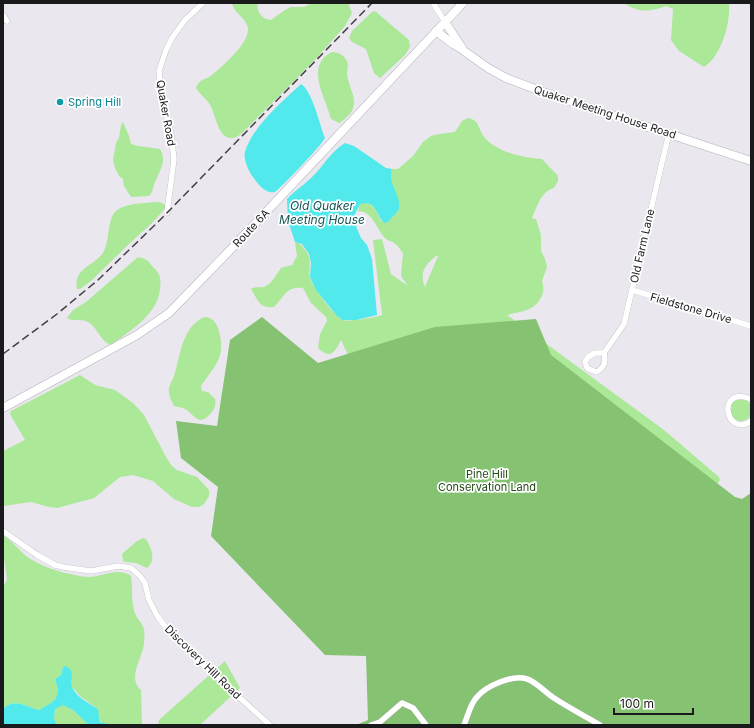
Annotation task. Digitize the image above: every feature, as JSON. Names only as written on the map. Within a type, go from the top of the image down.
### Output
[{"type":"main road","name":"Route 6A","points":[[3,408],[127,341],[146,330],[169,313],[463,3]]},
{"type":"main road","name":"Quaker Meeting House Road","points":[[445,22],[464,51]]},
{"type":"main road","name":"Quaker Meeting House Road","points":[[436,31],[488,68],[519,83],[751,161]]},
{"type":"street","name":"Quaker Road","points":[[167,213],[174,159],[171,134],[161,91],[159,71],[172,38],[185,20],[203,3]]},
{"type":"street","points":[[433,3],[445,22]]},
{"type":"street","points":[[3,15],[7,21]]},
{"type":"street","name":"Old Farm Lane","points":[[604,353],[624,324],[669,133]]},
{"type":"street","name":"Fieldstone Drive","points":[[632,290],[751,326]]},
{"type":"street","points":[[751,399],[741,396],[735,397],[729,403],[727,411],[730,418],[737,424],[745,424],[751,421]]},
{"type":"street","name":"Discovery Hill Road","points":[[3,531],[37,555],[63,567],[91,571],[118,566],[131,568],[145,583],[149,600],[158,617],[167,629],[200,662],[270,725]]},
{"type":"street","points":[[464,725],[476,697],[486,689],[508,679],[517,677],[528,679],[555,699],[600,725]]},
{"type":"street","points":[[371,725],[380,722],[402,703],[413,708],[426,725]]},
{"type":"green space","points":[[232,3],[258,3],[258,9],[262,17],[271,20],[291,7],[304,7],[312,3],[348,3],[352,13],[345,26],[313,62],[240,135],[233,138],[227,137],[223,134],[210,105],[196,88],[201,81],[212,75],[228,61],[240,48],[247,35],[247,25],[235,10]]},
{"type":"green space","points":[[624,3],[729,3],[728,20],[724,38],[715,55],[704,67],[679,51],[671,40],[673,9],[666,6],[649,10],[639,10],[634,9]]},
{"type":"green space","points":[[375,11],[409,40],[410,47],[405,55],[380,78],[374,73],[366,49],[352,42],[349,38],[352,31],[372,12]]},
{"type":"green space","points":[[332,52],[341,54],[347,61],[348,79],[354,100],[354,105],[349,115],[339,123],[331,119],[319,82],[318,74],[319,65],[324,58]]},
{"type":"green space","points":[[468,118],[475,121],[485,138],[490,143],[504,151],[519,156],[542,159],[558,176],[558,181],[554,188],[546,192],[543,196],[532,218],[536,219],[541,235],[541,251],[547,267],[542,281],[543,293],[537,303],[530,309],[507,315],[664,430],[719,477],[720,480],[718,483],[658,533],[357,374],[341,340],[335,351],[332,353],[326,354],[322,352],[318,348],[320,334],[327,321],[326,317],[311,303],[303,288],[289,290],[274,307],[265,307],[262,305],[257,300],[251,289],[267,286],[274,279],[281,268],[292,265],[297,256],[295,242],[302,245],[308,254],[310,261],[310,278],[315,288],[335,314],[344,320],[369,318],[382,315],[373,240],[382,239],[391,274],[408,286],[401,276],[403,253],[398,246],[382,235],[368,214],[358,211],[360,203],[368,203],[374,207],[381,221],[388,222],[390,217],[397,212],[390,176],[392,169],[398,169],[413,156],[423,142],[431,136],[455,132],[462,121]],"holes":[[[438,256],[425,287],[423,282],[424,270],[432,259]]]},
{"type":"green space","points":[[123,122],[131,144],[160,149],[162,154],[162,167],[149,196],[131,197],[124,186],[123,179],[119,176],[115,168],[113,160],[116,143],[119,138],[121,125]]},
{"type":"green space","points":[[157,202],[166,206],[152,223],[91,281],[80,289],[77,289],[78,276],[104,251],[110,223],[114,213],[126,206]]},
{"type":"green space","points":[[138,257],[147,260],[157,271],[160,278],[160,289],[158,298],[149,314],[134,328],[111,345],[104,340],[95,328],[88,322],[67,318],[73,310],[86,302]]},
{"type":"green space","points":[[205,317],[213,320],[217,326],[221,340],[221,348],[218,361],[201,386],[202,391],[208,392],[215,399],[215,407],[206,418],[199,420],[187,410],[174,406],[169,390],[184,340],[192,326]]},
{"type":"green space","name":"Pine Hill Conservation Land","points":[[262,317],[318,363],[435,327],[536,319],[551,355],[735,497],[742,499],[751,493],[751,725],[356,725],[368,720],[366,656],[325,655],[211,536],[218,487],[181,458],[176,421],[217,426],[230,340]]},
{"type":"green space","points":[[80,375],[95,385],[115,390],[133,403],[144,415],[172,466],[177,470],[197,477],[209,490],[209,496],[204,504],[199,507],[192,507],[174,499],[153,481],[133,475],[120,477],[94,498],[57,508],[31,502],[3,506],[3,451],[25,440],[10,414],[11,411]]},
{"type":"green space","points":[[741,399],[749,402],[752,410],[749,418],[741,421],[733,418],[730,410],[733,402]]},
{"type":"green space","points":[[3,535],[31,560],[43,566],[69,574],[86,577],[116,572],[126,573],[131,576],[134,610],[143,626],[144,631],[143,650],[135,674],[135,680],[141,690],[142,725],[114,726],[101,722],[98,709],[81,697],[72,687],[72,673],[63,667],[61,675],[55,679],[58,691],[56,698],[49,704],[39,710],[16,703],[7,705],[3,709],[3,588],[7,579],[3,550]]},
{"type":"green space","points":[[143,538],[146,539],[151,550],[152,561],[150,565],[147,568],[136,563],[123,561],[122,554],[137,541]]},
{"type":"green space","points":[[225,661],[240,688],[200,725],[158,725],[159,720]]},
{"type":"green space","points":[[63,704],[73,710],[89,725],[57,725],[54,719],[55,709]]},
{"type":"water","points":[[301,84],[309,93],[325,138],[292,176],[275,192],[271,192],[265,190],[255,180],[246,162],[245,152],[254,133],[268,115]]},
{"type":"water","name":"Old Quaker Meeting House","points":[[345,143],[354,146],[386,168],[392,169],[391,179],[399,203],[399,210],[388,222],[384,223],[373,206],[366,203],[360,204],[354,216],[357,229],[361,238],[367,245],[372,259],[377,315],[356,320],[343,320],[337,316],[316,290],[310,277],[311,263],[309,254],[302,244],[295,242],[288,221],[287,199],[311,178],[331,155]]},
{"type":"water","points":[[65,666],[69,668],[72,673],[72,686],[75,692],[98,709],[100,722],[112,725],[89,725],[73,710],[63,705],[55,709],[54,719],[57,725],[3,725],[3,709],[7,705],[16,703],[39,710],[53,701],[56,698],[58,691],[55,679],[61,675],[63,667]]},
{"type":"railway","points":[[3,354],[57,314],[98,280],[160,220],[372,3]]},
{"type":"place","name":"Spring Hill","points":[[60,102]]}]
